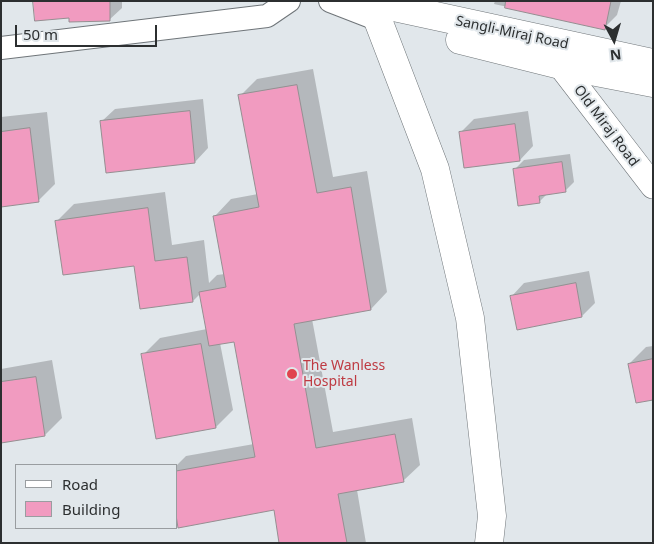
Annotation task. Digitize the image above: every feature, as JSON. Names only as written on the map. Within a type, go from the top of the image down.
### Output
[{"type":"highway","name":"Sangli-Miraj Road","points":[[374,8],[653,63]]},
{"type":"highway","name":"Sangli-Miraj Road","points":[[374,8],[560,65],[653,83]]},
{"type":"highway","points":[[374,8],[435,168],[470,318],[492,516],[489,543]]},
{"type":"main road","name":"Old Miraj Road","points":[[560,65],[653,186]]},
{"type":"street","points":[[1,48],[267,16],[289,1]]},
{"type":"street","points":[[330,1],[374,8]]},
{"type":"building","points":[[33,1],[110,1],[110,21],[69,22],[69,18],[35,21]]},
{"type":"building","points":[[506,1],[611,1],[605,30],[505,8]]},
{"type":"building","points":[[297,85],[317,193],[351,187],[371,310],[294,324],[316,448],[395,434],[404,482],[338,494],[347,543],[279,543],[274,510],[178,528],[178,471],[255,457],[234,342],[209,346],[199,292],[226,287],[213,216],[259,207],[238,95]]},
{"type":"building","points":[[190,111],[195,163],[106,173],[100,121]]},
{"type":"building","points":[[515,124],[520,161],[464,168],[459,132]]},
{"type":"building","points":[[30,128],[39,202],[1,207],[1,132]]},
{"type":"building","points":[[562,162],[566,192],[539,196],[540,203],[518,206],[513,169]]},
{"type":"building","points":[[148,208],[155,261],[187,257],[193,302],[140,309],[134,266],[63,275],[55,221]]},
{"type":"building","points":[[576,283],[582,317],[517,330],[510,296]]},
{"type":"building","points":[[201,344],[216,428],[156,439],[141,354]]},
{"type":"building","points":[[653,359],[653,400],[636,403],[628,364]]},
{"type":"building","points":[[36,377],[45,436],[1,443],[1,382]]},
{"type":"place","name":"The Wanless Hospital","points":[[292,374]]}]
